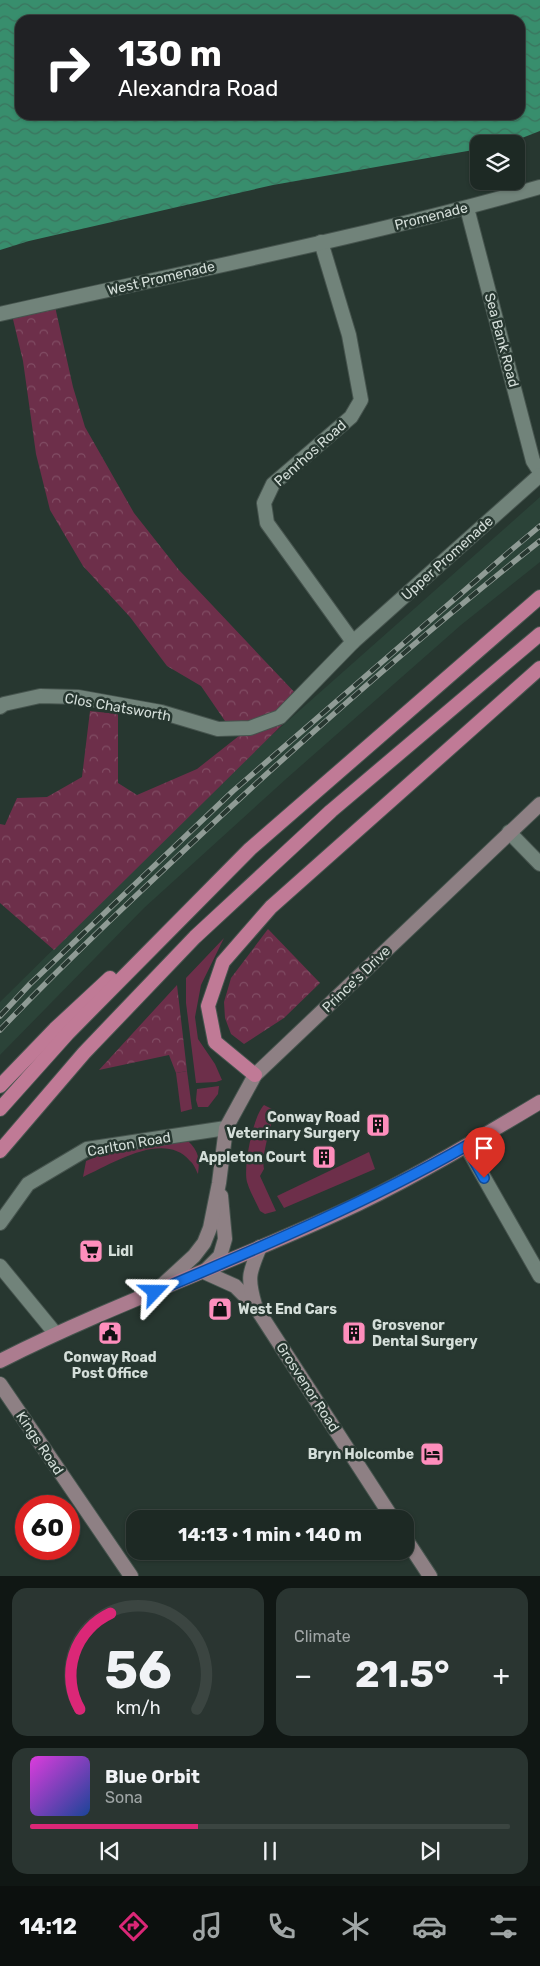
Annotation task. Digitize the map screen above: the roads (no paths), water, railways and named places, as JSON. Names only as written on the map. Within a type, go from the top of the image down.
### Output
[{"type":"highway","points":[[0,1086],[55,1028],[250,849],[540,597]]},
{"type":"highway","points":[[0,1151],[84,1053],[195,937],[331,811],[540,634]]},
{"type":"highway","points":[[255,1075],[215,1042],[208,1006],[223,962],[271,907],[540,668]]},
{"type":"highway","points":[[0,1109],[68,1033],[250,849]]},
{"type":"main road","name":"Prince's Drive","points":[[155,1292],[194,1256],[204,1243],[210,1228],[219,1183],[226,1128],[255,1075],[540,804]]},
{"type":"main road","points":[[0,1360],[55,1333],[204,1272],[356,1205],[410,1178],[540,1102]]},
{"type":"main road","name":"Prince's Drive","points":[[204,1272],[220,1256],[225,1239],[219,1183]]},
{"type":"main road","name":"Grosvenor Road","points":[[255,1306],[249,1284],[251,1269],[260,1247]]},
{"type":"main road","name":"Grosvenor Road","points":[[204,1272],[235,1286],[255,1306],[387,1510]]},
{"type":"main road","name":"Kings Road","points":[[0,1384],[132,1576]]},
{"type":"main road","points":[[414,1552],[430,1576]]},
{"type":"street","name":"Promenade","points":[[322,242],[467,208],[540,187]]},
{"type":"street","name":"Sea Bank Road","points":[[467,208],[534,461],[540,473]]},
{"type":"street","name":"West Promenade","points":[[0,314],[322,242]]},
{"type":"street","name":"Penrhos Road","points":[[322,242],[349,335],[361,400],[351,417],[273,484],[264,503],[267,523],[353,642]]},
{"type":"street","name":"Upper Promenade","points":[[353,642],[540,473]]},
{"type":"street","name":"Clos Chatsworth","points":[[0,707],[4,704],[40,696],[78,697],[161,712],[218,729],[250,728],[280,717],[353,642]]},
{"type":"street","points":[[509,832],[540,864]]},
{"type":"street","name":"Carlton Road","points":[[0,1223],[28,1184],[86,1149],[226,1128]]},
{"type":"street","points":[[466,1146],[540,1276]]},
{"type":"street","points":[[0,1266],[55,1333]]},
{"type":"water","points":[[0,0],[540,0],[540,131],[525,137],[525,135],[470,135],[470,151],[273,185],[29,241],[0,250]]},
{"type":"railway","points":[[0,1016],[30,984],[233,791],[540,526]]},
{"type":"railway","points":[[0,1030],[119,912],[277,765],[363,688],[540,541]]},
{"type":"place","name":"Conway Road Veterinary Surgery","points":[[378,1125]]},
{"type":"place","name":"Appleton Court","points":[[324,1157]]},
{"type":"place","name":"Lidl","points":[[91,1251]]},
{"type":"place","name":"West End Cars","points":[[220,1309]]},
{"type":"place","name":"Conway Road Post Office","points":[[110,1333]]},
{"type":"place","name":"Grosvenor Dental Surgery","points":[[354,1333]]},
{"type":"place","name":"Bryn Holcombe","points":[[432,1454]]}]
